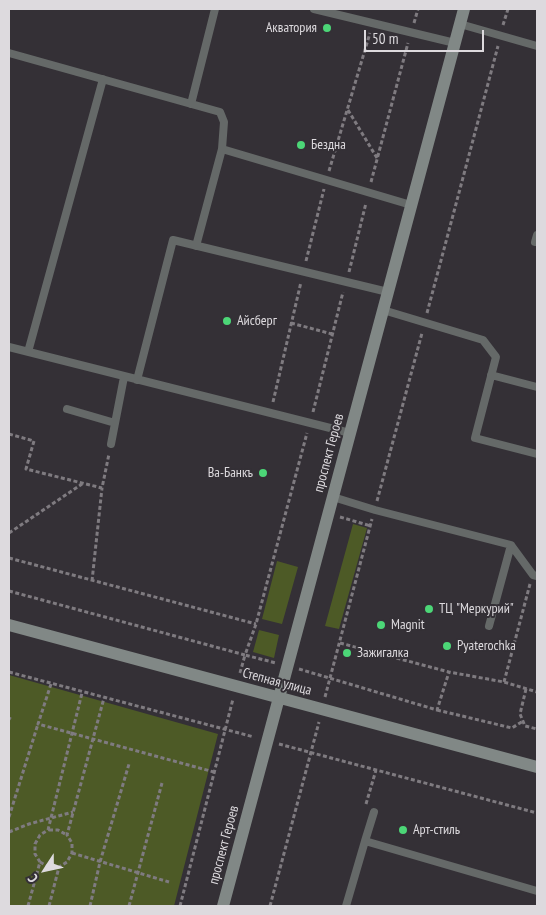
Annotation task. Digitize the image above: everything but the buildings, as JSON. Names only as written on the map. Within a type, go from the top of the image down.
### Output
[{"type":"street","name":"проспект Героев","points":[[223,906],[464,9]]},
{"type":"street","name":"Степная улица","points":[[9,626],[537,767]]},
{"type":"lane","points":[[191,104],[215,9]]},
{"type":"lane","points":[[314,9],[455,43]]},
{"type":"lane","points":[[460,24],[537,46]]},
{"type":"lane","points":[[9,53],[220,112],[224,122],[222,150],[196,246]]},
{"type":"lane","points":[[28,352],[103,79]]},
{"type":"lane","points":[[222,150],[411,205]]},
{"type":"lane","points":[[138,380],[173,240],[388,292]]},
{"type":"lane","points":[[383,310],[483,340],[496,357],[475,438],[537,454]]},
{"type":"lane","points":[[9,347],[350,433]]},
{"type":"lane","points":[[492,375],[537,387]]},
{"type":"lane","points":[[111,444],[124,377]]},
{"type":"lane","points":[[67,409],[115,423]]},
{"type":"lane","points":[[333,497],[375,510],[511,545],[535,576]]},
{"type":"lane","points":[[489,626],[511,545]]},
{"type":"lane","points":[[346,906],[374,812]]},
{"type":"lane","points":[[365,841],[537,891]]},
{"type":"path","points":[[270,906],[508,9]]},
{"type":"path","points":[[270,413],[327,180],[373,23]]},
{"type":"path","points":[[9,591],[245,655],[256,624],[310,424],[411,32]]},
{"type":"path","points":[[348,110],[378,159]]},
{"type":"path","points":[[292,323],[332,334]]},
{"type":"path","points":[[9,434],[34,441],[26,469],[102,488]]},
{"type":"path","points":[[92,580],[102,488],[111,444]]},
{"type":"path","points":[[9,533],[83,483]]},
{"type":"path","points":[[328,514],[370,526]]},
{"type":"path","points":[[9,558],[256,624]]},
{"type":"path","points":[[504,682],[535,576]]},
{"type":"path","points":[[340,643],[449,672],[504,682],[537,692]]},
{"type":"path","points":[[9,672],[537,812]]},
{"type":"path","points":[[437,710],[449,672]]},
{"type":"path","points":[[330,677],[437,710],[512,728],[523,721]]},
{"type":"path","points":[[9,817],[51,684]]},
{"type":"path","points":[[526,689],[520,714],[525,726],[537,729]]},
{"type":"path","points":[[48,830],[58,830],[67,835],[72,844],[72,853],[67,862],[59,867],[49,867],[40,862],[35,854],[35,844],[40,836],[48,830],[82,692]]},
{"type":"path","points":[[67,835],[104,698]]},
{"type":"path","points":[[38,724],[214,772]]},
{"type":"path","points":[[180,906],[225,730]]},
{"type":"path","points":[[90,906],[100,862],[129,764]]},
{"type":"path","points":[[129,906],[162,783]]},
{"type":"path","points":[[9,832],[73,812]]},
{"type":"path","points":[[72,853],[169,882]]},
{"type":"path","points":[[28,906],[40,862]]},
{"type":"path","points":[[48,906],[59,867]]},
{"type":"green space","points":[[353,524],[367,528],[339,629],[325,626]]},
{"type":"green space","points":[[277,561],[298,567],[282,624],[262,619]]},
{"type":"green space","points":[[259,630],[279,635],[274,658],[253,652]]},
{"type":"green space","points":[[9,675],[218,734],[174,906],[9,906]]},
{"type":"place","name":"Акватория","points":[[327,28]]},
{"type":"place","name":"Бездна","points":[[301,145]]},
{"type":"place","name":"Айсберг","points":[[227,321]]},
{"type":"place","name":"Ва-Банкъ","points":[[263,473]]},
{"type":"place","name":"ТЦ \"Меркурий\"","points":[[429,609]]},
{"type":"place","name":"Magnit","points":[[381,625]]},
{"type":"place","name":"Pyaterochka","points":[[447,646]]},
{"type":"place","name":"Зажигалка","points":[[347,653]]},
{"type":"place","name":"Арт-стиль","points":[[403,830]]}]
